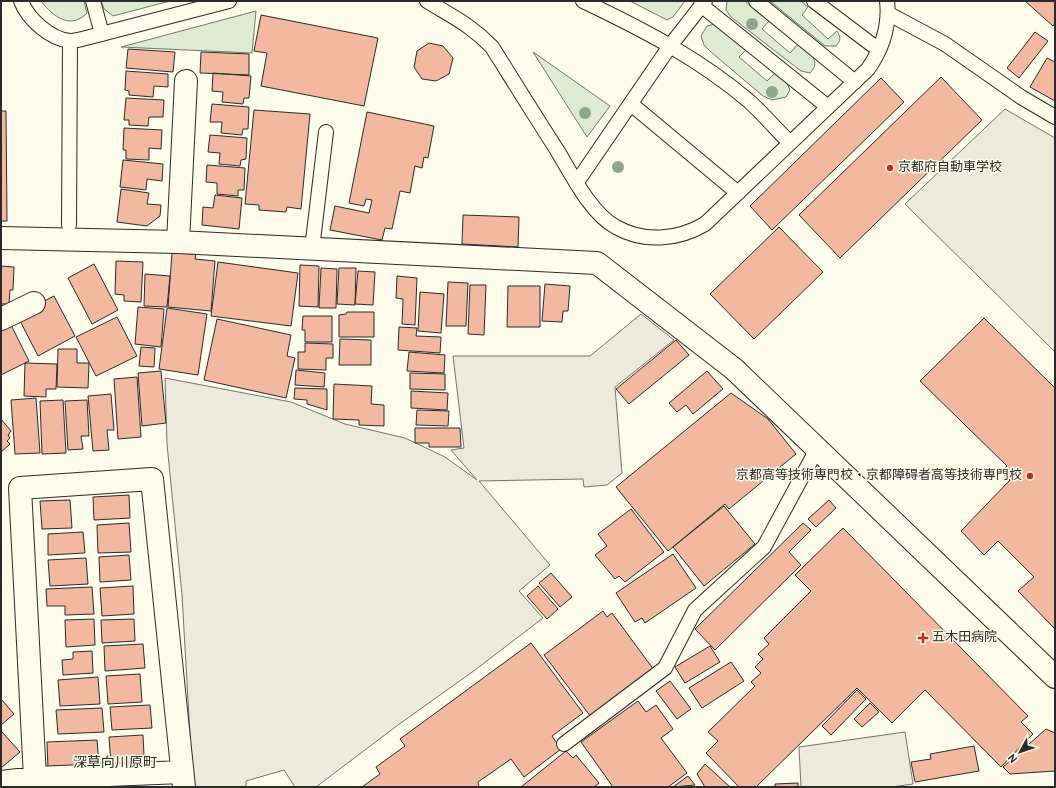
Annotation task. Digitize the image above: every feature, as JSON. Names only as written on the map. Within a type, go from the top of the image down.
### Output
[{"type":"street","points":[[178,242],[186,81]]},
{"type":"street","points":[[1,238],[178,242],[597,264],[734,370],[1055,678]]},
{"type":"street","points":[[1,318],[34,303]]},
{"type":"street","points":[[1,782],[35,778],[183,780],[152,479],[20,488],[35,778]]},
{"type":"lane","points":[[21,1],[24,8],[42,29],[56,37],[70,41],[229,1]]},
{"type":"lane","points":[[93,1],[102,34]]},
{"type":"lane","points":[[428,1],[455,16],[478,32],[492,47],[577,182],[604,218],[615,227],[646,238],[680,236],[692,232],[705,224],[828,108],[868,69],[885,37],[888,8],[945,44],[1021,97],[1055,118]]},
{"type":"lane","points":[[583,1],[640,28],[703,66],[750,102],[790,143]]},
{"type":"lane","points":[[756,1],[855,82]]},
{"type":"lane","points":[[814,1],[879,50]]},
{"type":"lane","points":[[577,182],[670,46],[703,3],[828,108]]},
{"type":"lane","points":[[69,225],[70,41]]},
{"type":"lane","points":[[631,104],[738,193]]},
{"type":"lane","points":[[312,249],[326,132]]},
{"type":"lane","points":[[564,744],[665,668],[695,610],[764,547],[817,449]]},
{"type":"green space","points":[[41,1],[84,1],[87,13],[75,21],[69,21],[62,19],[51,12]]},
{"type":"green space","points":[[101,1],[170,1],[113,16],[104,9]]},
{"type":"green space","points":[[630,1],[685,1],[673,17],[667,20]]},
{"type":"green space","points":[[727,1],[745,1],[769,21],[762,29],[790,53],[798,44],[809,53],[815,64],[810,73],[801,71],[731,17],[726,10]]},
{"type":"green space","points":[[770,1],[801,1],[808,7],[802,15],[828,39],[837,31],[840,37],[839,42],[836,46],[825,46]]},
{"type":"green space","points":[[256,11],[252,53],[121,47]]},
{"type":"green space","points":[[715,24],[746,50],[739,57],[767,81],[775,73],[786,81],[790,90],[786,97],[772,100],[763,96],[704,45],[701,36],[707,26]]},
{"type":"green space","points":[[533,52],[610,106],[587,137]]},
{"type":"shaded area","points":[[1005,109],[1055,138],[1055,352],[905,204]]},
{"type":"shaded area","points":[[641,314],[674,340],[615,387],[622,473],[607,485],[584,487],[583,479],[479,481],[550,565],[519,591],[543,618],[316,787],[295,787],[284,770],[246,781],[246,787],[193,787],[182,595],[167,444],[165,378],[291,402],[345,424],[405,438],[445,457],[477,480],[451,450],[464,448],[453,356],[590,356]]},
{"type":"shaded area","points":[[905,732],[913,784],[892,787],[801,787],[799,747]]},
{"type":"building","points":[[1025,1],[1055,1],[1055,23],[1053,26]]},
{"type":"building","points":[[261,15],[378,38],[364,106],[261,86],[267,53],[254,51]]},
{"type":"building","points":[[1035,32],[1048,41],[1019,78],[1007,68]]},
{"type":"building","points":[[429,43],[443,46],[453,58],[449,74],[436,81],[422,79],[414,67],[417,51]]},
{"type":"building","points":[[128,49],[175,52],[173,72],[126,68]]},
{"type":"building","points":[[201,52],[249,54],[249,75],[200,73]]},
{"type":"building","points":[[1047,58],[1055,62],[1055,101],[1030,87]]},
{"type":"building","points":[[126,71],[168,74],[168,87],[154,86],[153,97],[129,95],[129,91],[125,90]]},
{"type":"building","points":[[213,73],[251,76],[249,98],[244,98],[243,104],[222,102],[223,92],[212,91]]},
{"type":"building","name":"京都府自動車学校","points":[[941,77],[982,120],[840,258],[799,215]]},
{"type":"building","points":[[881,78],[904,102],[772,230],[750,206]]},
{"type":"building","points":[[126,98],[164,100],[163,117],[149,117],[148,126],[129,125],[129,120],[124,120]]},
{"type":"building","points":[[212,104],[249,107],[248,129],[243,129],[242,135],[221,133],[222,122],[210,122]]},
{"type":"building","points":[[254,110],[310,114],[301,209],[287,207],[286,212],[259,210],[259,205],[245,204]]},
{"type":"building","points":[[1,111],[6,111],[7,221],[1,221]]},
{"type":"building","points":[[367,112],[434,126],[428,158],[424,157],[422,168],[415,166],[410,193],[400,191],[392,229],[385,228],[382,240],[330,230],[335,206],[369,213],[372,200],[366,199],[364,206],[349,203]]},
{"type":"building","points":[[124,128],[162,130],[161,149],[149,148],[149,160],[126,159],[126,150],[123,150]]},
{"type":"building","points":[[210,135],[247,138],[246,159],[241,160],[240,166],[219,164],[220,153],[208,152]]},
{"type":"building","points":[[123,160],[163,164],[162,181],[147,179],[146,190],[120,187]]},
{"type":"building","points":[[207,165],[245,168],[244,190],[238,190],[238,196],[217,194],[217,183],[206,182]]},
{"type":"building","points":[[121,189],[149,193],[147,204],[161,205],[160,216],[147,226],[117,222]]},
{"type":"building","points":[[215,195],[242,198],[239,229],[202,225],[203,207],[213,208]]},
{"type":"building","points":[[463,215],[519,217],[518,247],[462,244]]},
{"type":"building","points":[[779,227],[823,272],[754,339],[710,294]]},
{"type":"building","points":[[172,253],[196,254],[195,259],[215,261],[211,311],[168,307]]},
{"type":"building","points":[[116,261],[143,262],[141,302],[124,301],[124,295],[115,294]]},
{"type":"building","points":[[218,262],[298,273],[291,326],[211,316]]},
{"type":"building","points":[[94,264],[118,310],[92,324],[68,278]]},
{"type":"building","points":[[300,265],[319,266],[318,307],[299,306]]},
{"type":"building","points":[[1,266],[14,267],[13,290],[10,290],[9,304],[1,304]]},
{"type":"building","points":[[321,268],[337,269],[336,308],[319,308]]},
{"type":"building","points":[[339,268],[356,268],[355,305],[337,304]]},
{"type":"building","points":[[358,271],[375,272],[373,305],[355,304]]},
{"type":"building","points":[[145,274],[170,276],[167,307],[144,306]]},
{"type":"building","points":[[397,276],[417,278],[415,325],[402,324],[403,299],[396,298]]},
{"type":"building","points":[[448,282],[468,283],[466,326],[446,326]]},
{"type":"building","points":[[545,284],[570,286],[568,311],[563,311],[562,322],[542,321]]},
{"type":"building","points":[[470,285],[486,285],[484,335],[468,334]]},
{"type":"building","points":[[508,286],[540,286],[540,327],[507,327]]},
{"type":"building","points":[[420,292],[444,294],[441,333],[418,331]]},
{"type":"building","points":[[54,296],[75,336],[38,356],[17,315]]},
{"type":"building","points":[[138,307],[164,309],[161,347],[135,344]]},
{"type":"building","points":[[167,308],[207,314],[198,375],[159,369]]},
{"type":"building","points":[[347,312],[374,312],[374,337],[339,337],[339,315],[346,314]]},
{"type":"building","points":[[303,316],[332,316],[332,342],[305,342],[305,330],[302,330]]},
{"type":"building","points":[[117,317],[137,356],[96,376],[76,337]]},
{"type":"building","name":"京都高等技術専門校・京都障碍者高等技術専門校","points":[[984,318],[1055,388],[1055,629],[1018,591],[1034,577],[998,541],[984,555],[961,531],[1010,480],[1001,472],[1007,466],[920,381]]},
{"type":"building","points":[[217,319],[291,335],[287,356],[295,358],[286,398],[204,380]]},
{"type":"building","points":[[10,323],[29,361],[1,375],[1,328]]},
{"type":"building","points":[[399,327],[417,328],[416,336],[441,337],[440,353],[398,350]]},
{"type":"building","points":[[340,339],[371,340],[371,365],[339,365]]},
{"type":"building","points":[[676,340],[689,355],[629,404],[616,389]]},
{"type":"building","points":[[305,343],[333,344],[333,358],[326,358],[326,370],[298,369],[298,352],[305,352]]},
{"type":"building","points":[[141,347],[155,348],[154,367],[139,366]]},
{"type":"building","points":[[58,349],[77,349],[77,363],[89,363],[88,388],[57,387]]},
{"type":"building","points":[[409,352],[445,355],[444,373],[407,371]]},
{"type":"building","points":[[25,363],[57,364],[56,389],[46,389],[46,397],[24,396]]},
{"type":"building","points":[[296,370],[325,373],[324,387],[295,385]]},
{"type":"building","points":[[161,371],[166,423],[142,426],[138,373]]},
{"type":"building","points":[[707,371],[723,389],[693,414],[686,405],[677,412],[669,403]]},
{"type":"building","points":[[410,373],[445,374],[445,390],[410,389]]},
{"type":"building","points":[[137,377],[141,437],[118,439],[114,379]]},
{"type":"building","points":[[334,384],[372,386],[371,404],[384,405],[384,426],[359,425],[359,420],[333,419]]},
{"type":"building","points":[[295,388],[327,389],[327,410],[307,404],[307,400],[294,399]]},
{"type":"building","points":[[411,391],[448,393],[447,410],[411,408]]},
{"type":"building","points":[[731,393],[768,419],[796,454],[729,509],[725,504],[668,551],[616,487]]},
{"type":"building","points":[[111,394],[114,430],[107,430],[109,450],[93,451],[88,396]]},
{"type":"building","points":[[36,398],[40,453],[15,454],[11,400]]},
{"type":"building","points":[[63,400],[66,453],[42,454],[40,401]]},
{"type":"building","points":[[87,400],[89,436],[81,436],[83,449],[68,450],[65,401]]},
{"type":"building","points":[[417,410],[449,411],[448,426],[416,425]]},
{"type":"building","points":[[1,419],[11,431],[8,435],[10,438],[7,441],[10,444],[1,452]]},
{"type":"building","points":[[415,428],[460,428],[461,447],[429,447],[429,443],[415,443]]},
{"type":"building","points":[[129,495],[130,518],[94,520],[93,497]]},
{"type":"building","points":[[70,500],[72,528],[42,529],[40,501]]},
{"type":"building","points":[[829,500],[836,508],[816,527],[808,519]]},
{"type":"building","points":[[724,506],[755,544],[704,586],[673,547]]},
{"type":"building","points":[[631,509],[664,552],[625,582],[619,576],[615,579],[595,555],[607,546],[598,534]]},
{"type":"building","points":[[129,523],[131,552],[98,553],[97,525]]},
{"type":"building","points":[[803,523],[811,530],[789,552],[801,565],[715,650],[695,629]]},
{"type":"building","name":"五木田病院","points":[[843,528],[1028,716],[1021,722],[1033,734],[1001,767],[925,690],[892,723],[857,688],[756,787],[739,787],[706,753],[718,741],[708,732],[755,686],[751,682],[761,673],[755,667],[763,659],[758,654],[769,644],[764,638],[811,591],[795,575]]},
{"type":"building","points":[[83,532],[85,553],[48,555],[48,534]]},
{"type":"building","points":[[673,554],[696,588],[645,623],[642,618],[635,622],[616,593]]},
{"type":"building","points":[[129,555],[131,580],[100,582],[99,557]]},
{"type":"building","points":[[86,558],[88,584],[50,586],[48,560]]},
{"type":"building","points":[[551,573],[572,597],[560,607],[539,583]]},
{"type":"building","points":[[133,586],[134,614],[102,616],[100,588]]},
{"type":"building","points":[[538,586],[558,609],[547,619],[527,596]]},
{"type":"building","points":[[92,587],[94,614],[65,615],[65,606],[47,606],[46,589]]},
{"type":"building","points":[[603,611],[607,617],[612,613],[654,670],[591,717],[544,655]]},
{"type":"building","points":[[94,619],[95,645],[66,647],[65,620]]},
{"type":"building","points":[[134,619],[135,641],[102,643],[101,620]]},
{"type":"building","points":[[531,643],[583,713],[552,736],[561,749],[524,777],[511,759],[478,782],[479,787],[362,787],[380,774],[376,767],[405,746],[400,739]]},
{"type":"building","points":[[143,644],[145,668],[105,671],[104,646]]},
{"type":"building","points":[[710,646],[720,662],[685,683],[675,667]]},
{"type":"building","points":[[92,651],[93,673],[63,675],[62,660],[73,659],[73,652]]},
{"type":"building","points":[[731,662],[744,681],[702,708],[689,688]]},
{"type":"building","points":[[140,674],[142,702],[108,704],[106,676]]},
{"type":"building","points":[[98,677],[100,704],[60,706],[58,680]]},
{"type":"building","points":[[670,681],[691,709],[677,719],[656,691]]},
{"type":"building","points":[[857,690],[866,699],[831,735],[822,726]]},
{"type":"building","points":[[1,699],[14,714],[1,725]]},
{"type":"building","points":[[638,701],[646,712],[656,705],[673,729],[661,738],[687,773],[668,787],[613,787],[581,742]]},
{"type":"building","points":[[870,703],[879,712],[862,727],[854,719]]},
{"type":"building","points":[[150,705],[152,728],[112,730],[110,707]]},
{"type":"building","points":[[102,708],[104,732],[58,734],[56,710]]},
{"type":"building","points":[[1046,729],[1055,733],[1055,771],[1010,774],[1003,767]]},
{"type":"building","points":[[2,732],[20,752],[1,768],[1,733]]},
{"type":"building","points":[[143,735],[144,755],[135,755],[135,763],[111,765],[109,737]]},
{"type":"building","points":[[97,740],[99,765],[48,768],[47,742]]},
{"type":"building","points":[[974,746],[979,771],[915,782],[911,762],[931,759],[930,754]]},
{"type":"building","points":[[566,751],[573,758],[576,755],[599,783],[594,787],[521,787]]},
{"type":"building","points":[[705,764],[730,787],[705,787],[697,774]]},
{"type":"building","points":[[688,776],[695,785],[673,787]]},
{"type":"building","points":[[798,783],[798,787],[775,787],[775,784]]},
{"type":"place","name":"京都府自動車学校","points":[[890,168]]},
{"type":"place","name":"京都高等技術専門校・京都障碍者高等技術専門校","points":[[1030,476]]},
{"type":"place","name":"五木田病院","points":[[923,638]]},
{"type":"district","name":"深草向川原町","points":[[115,763]]}]
